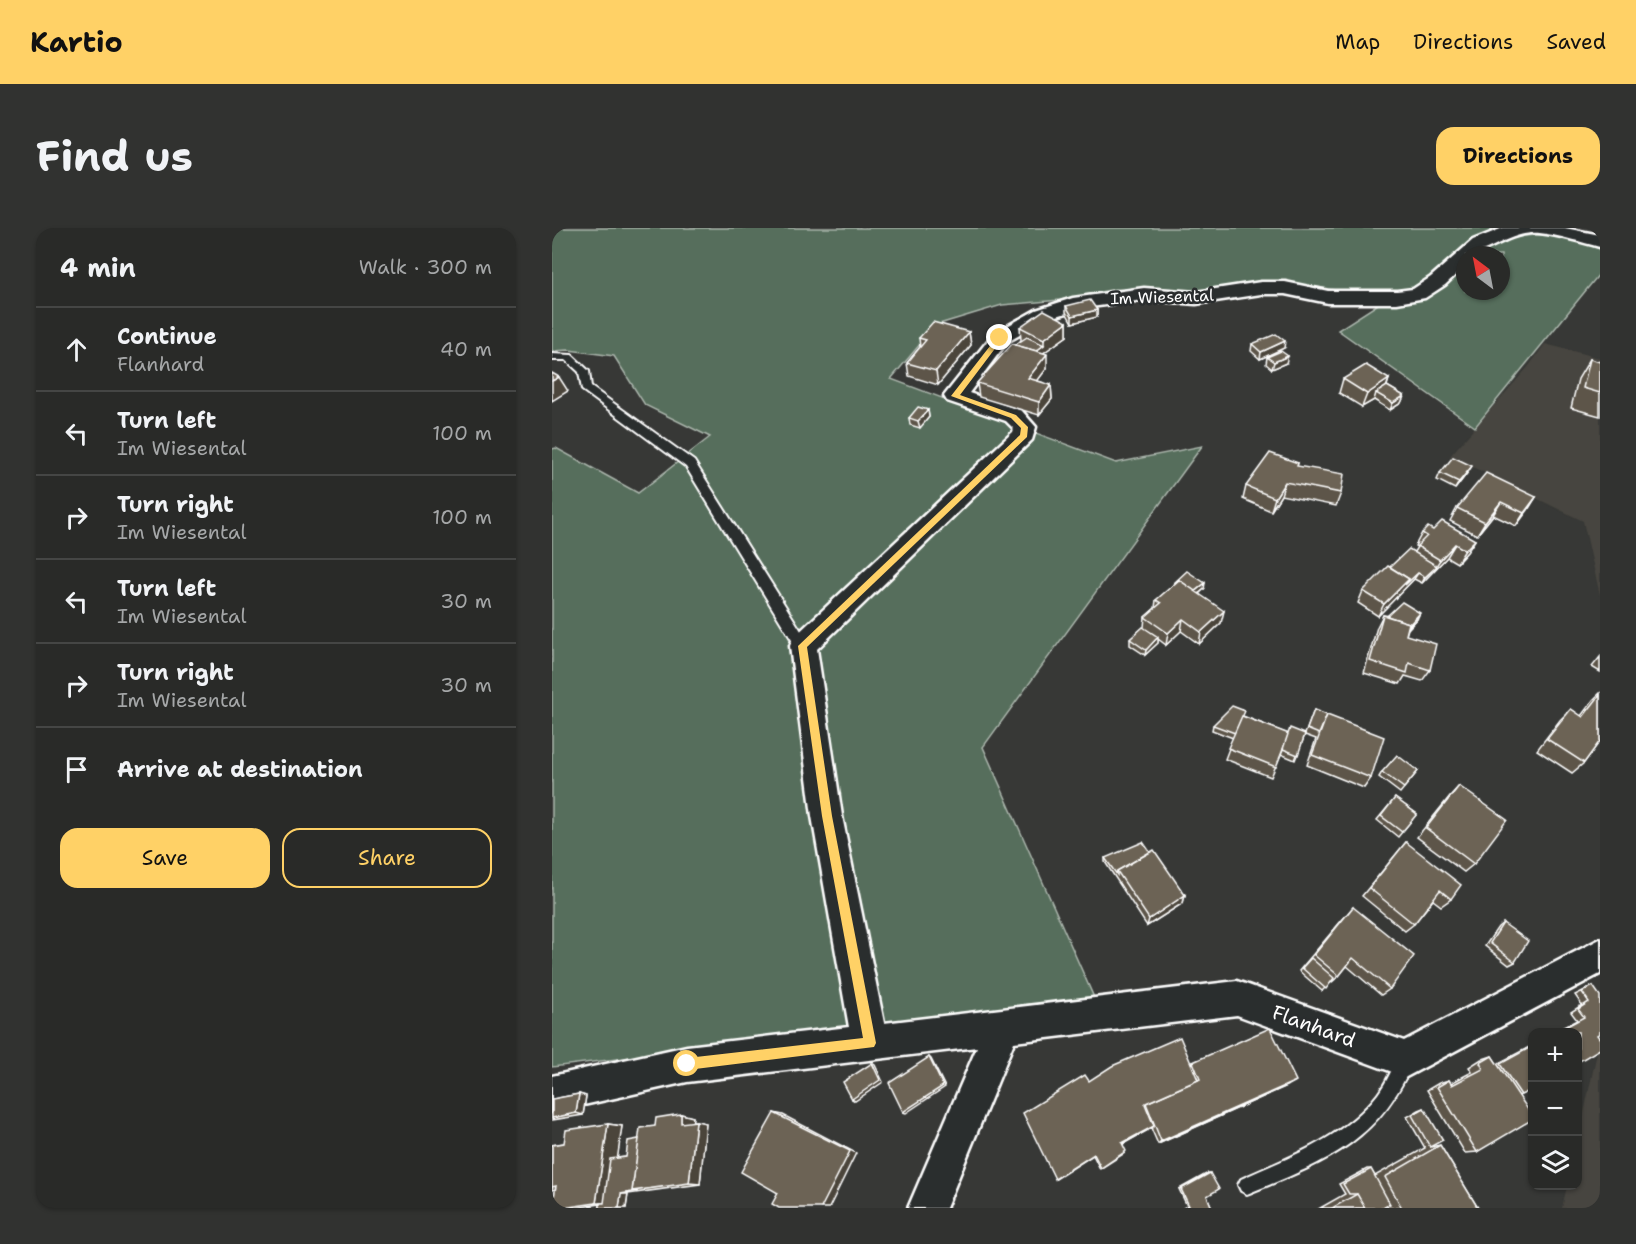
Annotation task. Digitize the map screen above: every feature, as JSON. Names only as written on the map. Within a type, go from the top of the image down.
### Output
[{"type":"street","name":"Im Wiesental","points":[[1475,246],[1495,235],[1527,228]]},
{"type":"street","points":[[1539,228],[1600,241]]},
{"type":"street","name":"Im Wiesental","points":[[803,646],[1024,435],[1025,427],[1014,416],[955,396],[1000,338],[1043,314],[1080,302],[1144,294],[1196,298],[1261,288],[1285,288],[1328,297],[1397,297],[1418,294],[1438,281],[1456,264]]},
{"type":"street","points":[[803,646],[827,816],[870,1043]]},
{"type":"street","points":[[1406,1059],[1600,956]]},
{"type":"street","name":"Flanhard","points":[[552,1094],[687,1064],[1238,998],[1406,1059]]},
{"type":"street","points":[[927,1208],[1003,1027]]},
{"type":"lane","points":[[552,357],[569,357],[584,371],[586,388],[690,464],[803,646]]},
{"type":"lane","points":[[1247,1185],[1322,1152],[1359,1129],[1385,1100],[1406,1059]]},
{"type":"shaded area","points":[[1545,344],[1600,358],[1600,595],[1583,521],[1450,456],[1529,366]]},
{"type":"shaded area","points":[[1600,1039],[1600,1208],[1562,1208],[1566,1190],[1582,1190],[1582,1122]]},
{"type":"green space","points":[[552,228],[1495,228],[1470,246],[1456,246],[1456,256],[1445,264],[1418,294],[1355,293],[1310,286],[1253,284],[1203,292],[1115,289],[1060,300],[1002,305],[936,325],[891,379],[1116,463],[1202,446],[983,747],[1095,1000],[552,1067],[552,449],[556,448],[638,493],[710,437],[645,405],[614,356],[569,350],[552,351]]},
{"type":"green space","points":[[1551,234],[1600,247],[1600,273],[1475,427],[1338,330],[1380,303],[1412,301],[1436,290],[1456,273],[1456,300],[1510,300],[1510,246],[1494,246],[1530,235]]},
{"type":"building","points":[[1090,300],[1097,310],[1072,316],[1066,306]]},
{"type":"building","points":[[1044,310],[1067,322],[1044,339],[1020,327]]},
{"type":"building","points":[[933,322],[969,332],[936,371],[907,363],[926,340],[919,338]]},
{"type":"building","points":[[1276,334],[1285,341],[1261,352],[1252,344]]},
{"type":"building","points":[[1027,337],[1044,345],[1036,351],[1015,345]]},
{"type":"building","points":[[1012,344],[1047,354],[1028,378],[1051,385],[1039,402],[977,383]]},
{"type":"building","points":[[1281,351],[1288,356],[1274,362],[1267,357]]},
{"type":"building","points":[[1590,359],[1600,362],[1600,393],[1583,388]]},
{"type":"building","points":[[1366,365],[1389,379],[1367,394],[1343,379]]},
{"type":"building","points":[[552,373],[559,377],[552,381]]},
{"type":"building","points":[[1387,386],[1404,396],[1393,403],[1376,393]]},
{"type":"building","points":[[918,407],[928,410],[918,421],[909,418]]},
{"type":"building","points":[[1270,453],[1298,463],[1297,466],[1344,474],[1341,493],[1285,482],[1275,498],[1246,486]]},
{"type":"building","points":[[1453,457],[1472,466],[1459,482],[1440,473]]},
{"type":"building","points":[[1486,473],[1536,497],[1524,513],[1501,502],[1485,522],[1457,508]]},
{"type":"building","points":[[1442,521],[1475,540],[1465,550],[1455,544],[1440,560],[1417,546],[1427,536],[1422,533],[1428,527],[1433,530]]},
{"type":"building","points":[[1409,549],[1437,566],[1425,577],[1418,573],[1405,585],[1409,579],[1390,567]]},
{"type":"building","points":[[1388,566],[1409,579],[1384,604],[1363,591]]},
{"type":"building","points":[[1187,571],[1205,583],[1195,591],[1179,580],[1174,583]]},
{"type":"building","points":[[1179,580],[1224,611],[1201,632],[1183,619],[1168,633],[1145,617],[1161,603],[1156,600]]},
{"type":"building","points":[[1402,602],[1420,613],[1408,626],[1409,623],[1387,616]]},
{"type":"building","points":[[1383,615],[1409,623],[1406,635],[1436,644],[1430,670],[1409,663],[1407,673],[1370,661]]},
{"type":"building","points":[[1143,627],[1158,637],[1146,650],[1130,639]]},
{"type":"building","points":[[1600,695],[1600,741],[1584,763],[1547,739],[1571,709],[1583,717]]},
{"type":"building","points":[[1232,706],[1245,711],[1235,733],[1213,725]]},
{"type":"building","points":[[1314,710],[1327,715],[1319,734],[1307,729]]},
{"type":"building","points":[[1327,715],[1384,737],[1371,778],[1312,755]]},
{"type":"building","points":[[1242,716],[1289,734],[1276,767],[1228,748]]},
{"type":"building","points":[[1290,728],[1305,734],[1298,755],[1283,749]]},
{"type":"building","points":[[1397,755],[1418,771],[1404,788],[1382,772]]},
{"type":"building","points":[[1459,786],[1507,820],[1474,864],[1426,828]]},
{"type":"building","points":[[1395,798],[1417,814],[1402,832],[1381,816]]},
{"type":"building","points":[[1143,842],[1150,852],[1117,871],[1117,875],[1105,858]]},
{"type":"building","points":[[1406,842],[1461,885],[1451,899],[1440,890],[1414,924],[1369,888]]},
{"type":"building","points":[[1154,850],[1185,895],[1149,919],[1117,871]]},
{"type":"building","points":[[1353,907],[1414,956],[1390,989],[1353,958],[1339,976],[1314,955]]},
{"type":"building","points":[[1503,923],[1528,941],[1515,962],[1490,943]]},
{"type":"building","points":[[1311,958],[1334,978],[1326,989],[1302,968]]},
{"type":"building","points":[[1593,986],[1600,996],[1600,1033],[1597,1035],[1600,1039],[1600,1049],[1582,1060],[1582,1028],[1563,1028],[1584,1017],[1578,1009],[1589,1002],[1582,992]]},
{"type":"building","points":[[1270,1028],[1296,1081],[1161,1141],[1146,1103],[1200,1079],[1193,1062]]},
{"type":"building","points":[[1180,1037],[1198,1080],[1146,1103],[1154,1126],[1122,1143],[1126,1151],[1101,1168],[1094,1154],[1055,1179],[1023,1113],[1085,1075],[1089,1081],[1112,1066]]},
{"type":"building","points":[[1528,1049],[1528,1092],[1521,1095],[1500,1064]]},
{"type":"building","points":[[1492,1056],[1528,1110],[1528,1122],[1477,1152],[1437,1087],[1449,1080],[1452,1085],[1483,1069],[1480,1063]]},
{"type":"building","points":[[929,1057],[943,1086],[903,1112],[889,1083]]},
{"type":"building","points":[[872,1063],[880,1080],[852,1099],[843,1082]]},
{"type":"building","points":[[579,1094],[576,1113],[552,1118],[552,1099]]},
{"type":"building","points":[[1424,1108],[1443,1140],[1430,1147],[1412,1115]]},
{"type":"building","points":[[774,1113],[850,1151],[821,1208],[779,1208],[772,1204],[778,1193],[741,1172]]},
{"type":"building","points":[[681,1114],[681,1123],[696,1121],[689,1183],[632,1191],[640,1128],[655,1126],[656,1118]]},
{"type":"building","points":[[608,1124],[596,1203],[552,1208],[556,1186],[552,1187],[552,1145],[564,1143],[566,1130]]},
{"type":"building","points":[[639,1139],[632,1191],[638,1191],[621,1194],[619,1208],[600,1208],[600,1203],[604,1203],[610,1159],[626,1157],[628,1141]]},
{"type":"building","points":[[1440,1145],[1478,1208],[1402,1208],[1385,1177]]},
{"type":"building","points":[[1371,1169],[1390,1204],[1383,1208],[1365,1208],[1357,1194],[1349,1194],[1343,1184]]},
{"type":"building","points":[[1210,1173],[1219,1189],[1207,1196],[1212,1208],[1185,1208],[1189,1206],[1181,1189]]},
{"type":"building","points":[[1357,1194],[1365,1208],[1332,1208]]},
{"type":"route","points":[[687,1064],[870,1043],[827,816],[803,646],[1024,435],[1025,427],[1014,416],[955,396],[1000,338]]}]
